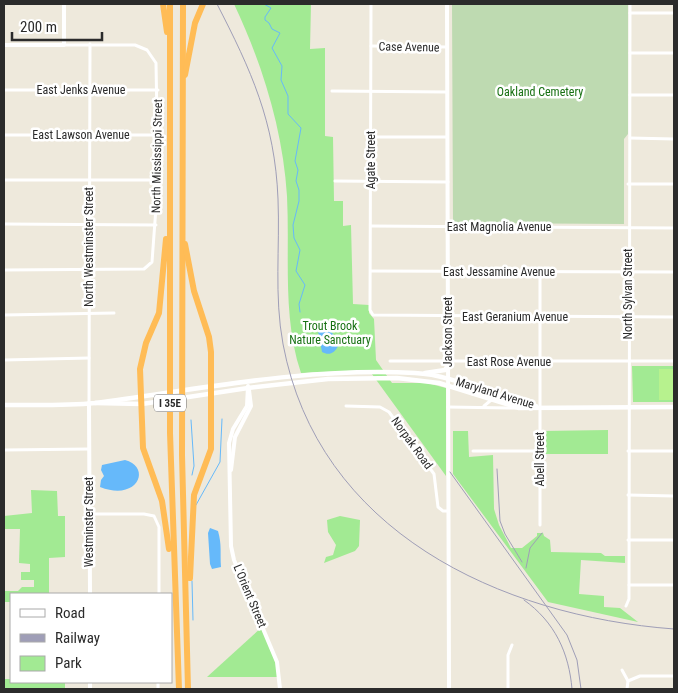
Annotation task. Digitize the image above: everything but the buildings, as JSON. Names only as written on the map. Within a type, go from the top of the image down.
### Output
[{"type":"highway","points":[[163,4],[170,61]]},
{"type":"highway","name":"I 35E","points":[[170,4],[170,433],[179,689]]},
{"type":"highway","name":"I 35E","points":[[183,4],[182,455],[188,689]]},
{"type":"highway","points":[[183,86],[195,23],[202,6]]},
{"type":"highway","points":[[170,201],[159,313],[143,352],[140,368],[143,448],[165,513],[175,604]]},
{"type":"highway","points":[[182,221],[194,291],[210,344],[211,385],[211,449],[194,495],[187,604]]},
{"type":"main road","points":[[424,374],[445,370],[448,363]]},
{"type":"main road","name":"Maryland Avenue","points":[[95,402],[247,380],[384,373],[424,374],[448,379],[496,396],[539,406]]},
{"type":"main road","name":"Maryland Avenue","points":[[95,402],[142,404],[281,384],[388,378],[429,381],[519,408],[539,406]]},
{"type":"main road","points":[[4,405],[95,402]]},
{"type":"main road","points":[[539,406],[674,407]]},
{"type":"street","points":[[64,4],[64,44]]},
{"type":"street","name":"Agate Street","points":[[371,4],[370,310],[372,315]]},
{"type":"street","name":"Jackson Street","points":[[447,4],[449,689]]},
{"type":"street","name":"North Sylvan Street","points":[[626,606],[629,586],[628,184],[630,4]]},
{"type":"street","points":[[630,13],[674,13]]},
{"type":"street","points":[[4,45],[90,44]]},
{"type":"street","name":"North Mississippi Street","points":[[90,44],[131,44],[143,47],[152,55],[156,63],[158,90],[158,180],[152,262],[148,268],[90,268]]},
{"type":"street","name":"North Westminster Street","points":[[89,449],[90,44]]},
{"type":"street","name":"Case Avenue","points":[[371,46],[447,47]]},
{"type":"street","points":[[630,53],[674,53]]},
{"type":"street","name":"East Jenks Avenue","points":[[4,90],[158,90]]},
{"type":"street","points":[[332,91],[447,92]]},
{"type":"street","points":[[630,94],[674,95]]},
{"type":"street","name":"East Lawson Avenue","points":[[4,135],[158,135]]},
{"type":"street","points":[[371,137],[448,137]]},
{"type":"street","points":[[630,138],[674,139]]},
{"type":"street","points":[[4,180],[158,180]]},
{"type":"street","points":[[335,181],[448,182]]},
{"type":"street","points":[[628,184],[674,184]]},
{"type":"street","points":[[4,224],[89,223],[156,225]]},
{"type":"street","name":"East Magnolia Avenue","points":[[371,226],[674,228]]},
{"type":"street","points":[[4,270],[90,268]]},
{"type":"street","name":"East Jessamine Avenue","points":[[371,271],[674,272]]},
{"type":"street","name":"Abell Street","points":[[540,272],[540,526]]},
{"type":"street","points":[[4,315],[114,313]]},
{"type":"street","name":"East Geranium Avenue","points":[[372,315],[674,317]]},
{"type":"street","points":[[4,360],[89,358]]},
{"type":"street","name":"East Rose Avenue","points":[[390,361],[448,363],[674,361]]},
{"type":"street","name":"L'Orient Street","points":[[247,380],[252,402],[229,443],[233,556],[277,662],[280,689]]},
{"type":"street","points":[[483,407],[496,396]]},
{"type":"street","name":"Norpak Road","points":[[346,406],[380,407],[389,412],[434,474],[439,509],[448,511]]},
{"type":"street","points":[[448,407],[519,408]]},
{"type":"street","points":[[4,450],[89,449]]},
{"type":"street","name":"Westminster Street","points":[[89,449],[90,593]]},
{"type":"street","points":[[628,450],[674,451]]},
{"type":"street","points":[[473,451],[539,451]]},
{"type":"street","points":[[628,495],[674,496]]},
{"type":"street","points":[[89,514],[148,514],[154,516],[159,527],[159,593]]},
{"type":"street","points":[[628,540],[674,540]]},
{"type":"street","points":[[629,586],[674,585]]},
{"type":"street","points":[[508,689],[508,655],[512,646]]},
{"type":"street","points":[[622,670],[628,681],[627,689]]},
{"type":"street","points":[[628,681],[640,676],[674,676]]},
{"type":"green space","name":"Trout Brook Nature Sanctuary","points":[[234,4],[311,4],[310,49],[325,48],[325,136],[333,137],[334,201],[343,201],[343,226],[351,225],[353,304],[369,305],[369,313],[374,319],[376,360],[392,383],[427,383],[446,388],[446,476],[369,370],[301,373],[295,352],[289,308],[287,196],[281,146],[270,97],[254,50]]},
{"type":"green space","name":"Oakland Cemetery","points":[[452,4],[628,4],[628,134],[624,139],[624,224],[453,223]]},
{"type":"green space","points":[[632,366],[674,366],[674,402],[633,402]]},
{"type":"green space","points":[[659,369],[674,369],[674,400],[659,400]]},
{"type":"green space","points":[[608,430],[608,454],[543,454],[543,431]]},
{"type":"green space","points":[[453,431],[468,431],[469,457],[493,455],[494,509],[499,525],[511,548],[522,548],[537,536],[537,533],[543,533],[550,540],[551,552],[601,553],[605,556],[625,556],[625,563],[581,560],[579,594],[604,596],[604,607],[620,608],[638,622],[548,602],[453,474]]},
{"type":"green space","points":[[31,490],[57,491],[58,516],[65,516],[65,557],[49,558],[49,593],[10,593],[10,602],[4,602],[4,591],[18,591],[22,587],[34,587],[34,580],[21,580],[21,572],[30,572],[30,564],[19,563],[20,529],[4,529],[4,516],[32,513]]},
{"type":"green space","points":[[340,516],[360,520],[359,546],[355,551],[324,563],[326,557],[333,555],[336,545],[328,532],[327,520]]},
{"type":"green space","points":[[263,626],[277,662],[280,677],[207,677]]},
{"type":"green space","points":[[4,679],[10,679],[10,683],[65,683],[65,689],[4,689]]},
{"type":"water","points":[[319,328],[330,331],[336,339],[338,346],[332,353],[322,352]]},
{"type":"water","points":[[125,460],[138,469],[139,476],[137,482],[132,487],[124,490],[100,487],[104,476],[101,470],[102,465]]},
{"type":"water","points":[[210,528],[218,531],[220,545],[221,567],[212,569],[208,533]]},
{"type":"waterway","points":[[264,4],[271,8],[265,20],[272,29],[280,33],[272,48],[282,66],[281,80],[288,96],[288,114],[301,128],[295,161],[298,170],[296,181],[299,190],[299,201],[293,225],[294,238],[300,250],[296,271],[305,285],[299,304],[300,312]]},
{"type":"waterway","points":[[196,505],[220,462],[222,419]]},
{"type":"waterway","points":[[191,420],[194,466],[192,475]]},
{"type":"waterway","points":[[192,581],[193,620]]},
{"type":"railway","points":[[217,4],[240,51],[259,97],[272,145],[278,199],[278,290],[283,344],[303,409],[334,466],[376,513],[426,552],[483,582],[544,605],[608,621],[674,629]]},
{"type":"railway","points":[[497,469],[500,521],[505,534],[522,562]]},
{"type":"railway","points":[[450,472],[567,635],[577,660],[581,689]]},
{"type":"railway","points":[[526,568],[530,548],[542,533]]},
{"type":"railway","points":[[524,600],[544,618],[558,639],[568,663],[572,689]]}]
